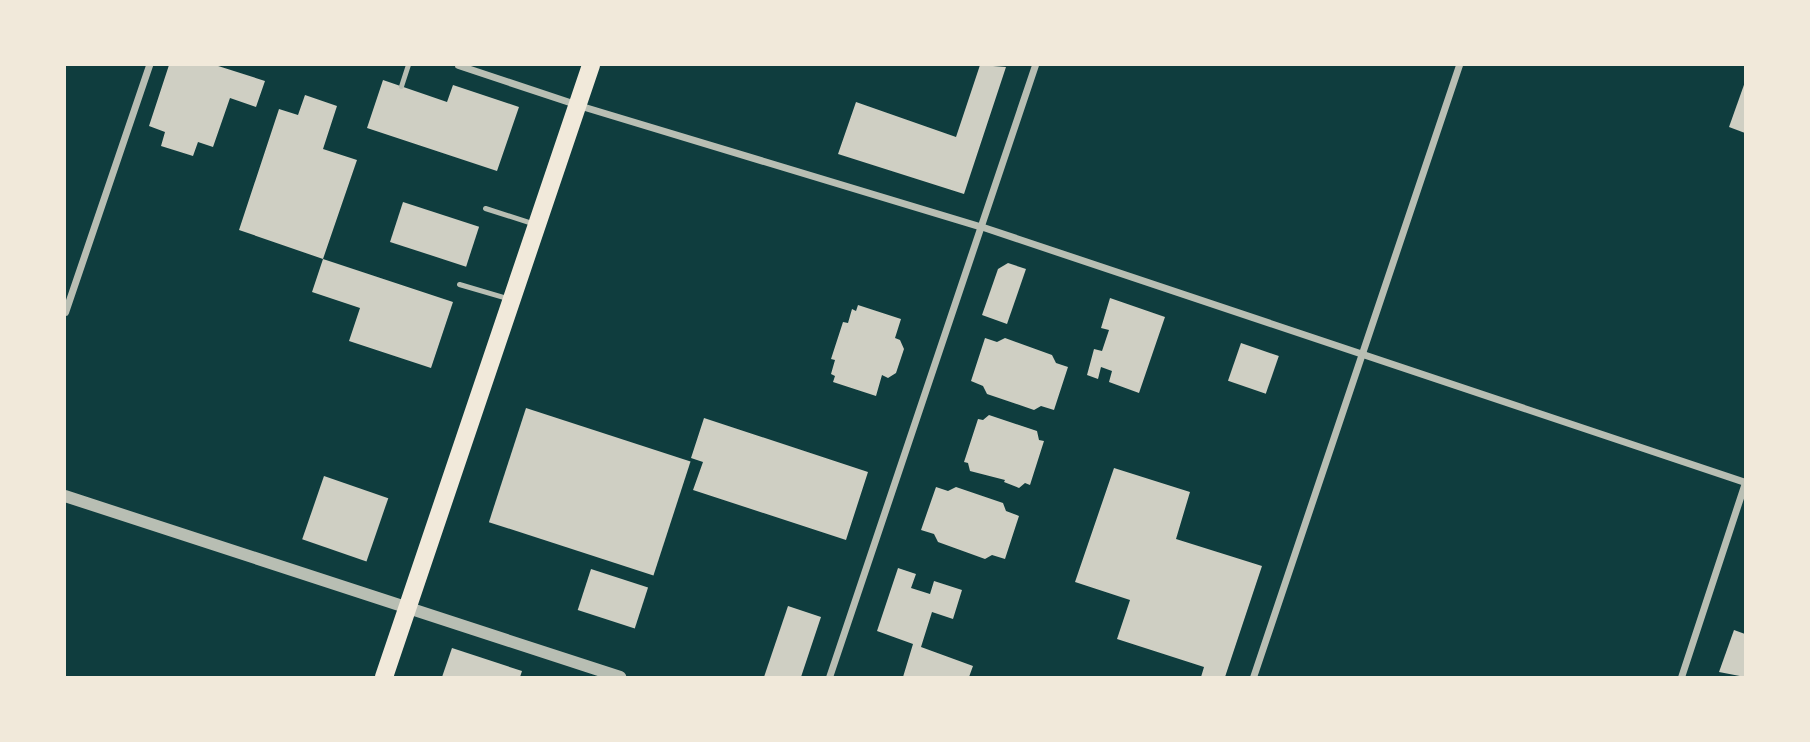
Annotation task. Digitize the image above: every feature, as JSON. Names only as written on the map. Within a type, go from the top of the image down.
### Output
[{"type":"main road","points":[[384,677],[591,65]]},
{"type":"street","points":[[65,312],[149,65]]},
{"type":"street","points":[[458,65],[578,105],[980,226],[1745,482],[1681,677]]},
{"type":"street","points":[[829,677],[1035,65]]},
{"type":"street","points":[[1253,677],[1459,65]]},
{"type":"street","points":[[65,496],[620,677]]},
{"type":"lane","points":[[401,86],[408,65]]},
{"type":"lane","points":[[485,208],[538,225]]},
{"type":"lane","points":[[459,284],[513,300]]},
{"type":"building","points":[[169,65],[215,65],[265,81],[256,107],[230,98],[213,147],[198,142],[193,156],[161,146],[165,132],[149,126]]},
{"type":"building","points":[[980,65],[1006,67],[964,194],[838,154],[856,102],[956,137]]},
{"type":"building","points":[[383,80],[447,102],[453,85],[519,107],[497,171],[367,128]]},
{"type":"building","points":[[1745,82],[1745,133],[1729,127]]},
{"type":"building","points":[[305,95],[337,106],[323,149],[357,160],[323,259],[239,230],[279,109],[298,115]]},
{"type":"building","points":[[403,202],[479,227],[466,267],[390,242]]},
{"type":"building","points":[[323,259],[453,302],[431,368],[349,341],[360,308],[312,292]]},
{"type":"building","points":[[1008,263],[1026,269],[1007,324],[982,315],[998,269]]},
{"type":"building","points":[[1110,298],[1165,317],[1139,393],[1109,382],[1112,371],[1101,367],[1098,379],[1087,375],[1094,349],[1102,351],[1109,330],[1101,328]]},
{"type":"building","points":[[858,305],[901,319],[895,338],[900,340],[904,349],[896,373],[888,378],[882,375],[876,396],[833,382],[835,376],[831,374],[835,360],[831,359],[843,322],[848,323],[852,309],[856,311]]},
{"type":"building","points":[[985,338],[997,342],[1005,338],[1052,355],[1056,363],[1068,367],[1054,410],[1041,406],[1034,410],[987,394],[983,386],[971,381]]},
{"type":"building","points":[[1241,343],[1279,356],[1266,394],[1228,381]]},
{"type":"building","points":[[526,408],[691,461],[653,576],[489,522]]},
{"type":"building","points":[[989,415],[1037,431],[1039,440],[1044,441],[1030,485],[1025,483],[1019,488],[1004,482],[1005,480],[970,471],[968,463],[964,462],[978,419],[983,420]]},
{"type":"building","points":[[704,418],[868,472],[846,540],[693,490],[703,462],[691,458]]},
{"type":"building","points":[[1114,468],[1190,492],[1176,539],[1262,566],[1225,677],[1201,677],[1204,667],[1117,639],[1130,600],[1075,582]]},
{"type":"building","points":[[324,476],[388,498],[366,561],[302,539]]},
{"type":"building","points":[[936,487],[948,491],[956,487],[1003,503],[1006,511],[1019,516],[1005,559],[992,555],[985,559],[938,542],[934,534],[921,530]]},
{"type":"building","points":[[898,568],[916,574],[911,588],[930,594],[934,581],[962,590],[953,619],[932,612],[921,647],[973,666],[969,677],[903,677],[913,644],[877,631]]},
{"type":"building","points":[[591,569],[648,588],[635,628],[578,610]]},
{"type":"building","points":[[788,606],[821,617],[801,677],[764,677]]},
{"type":"building","points":[[1734,630],[1745,634],[1745,677],[1719,672]]},
{"type":"building","points":[[452,648],[522,671],[520,677],[442,677]]}]
